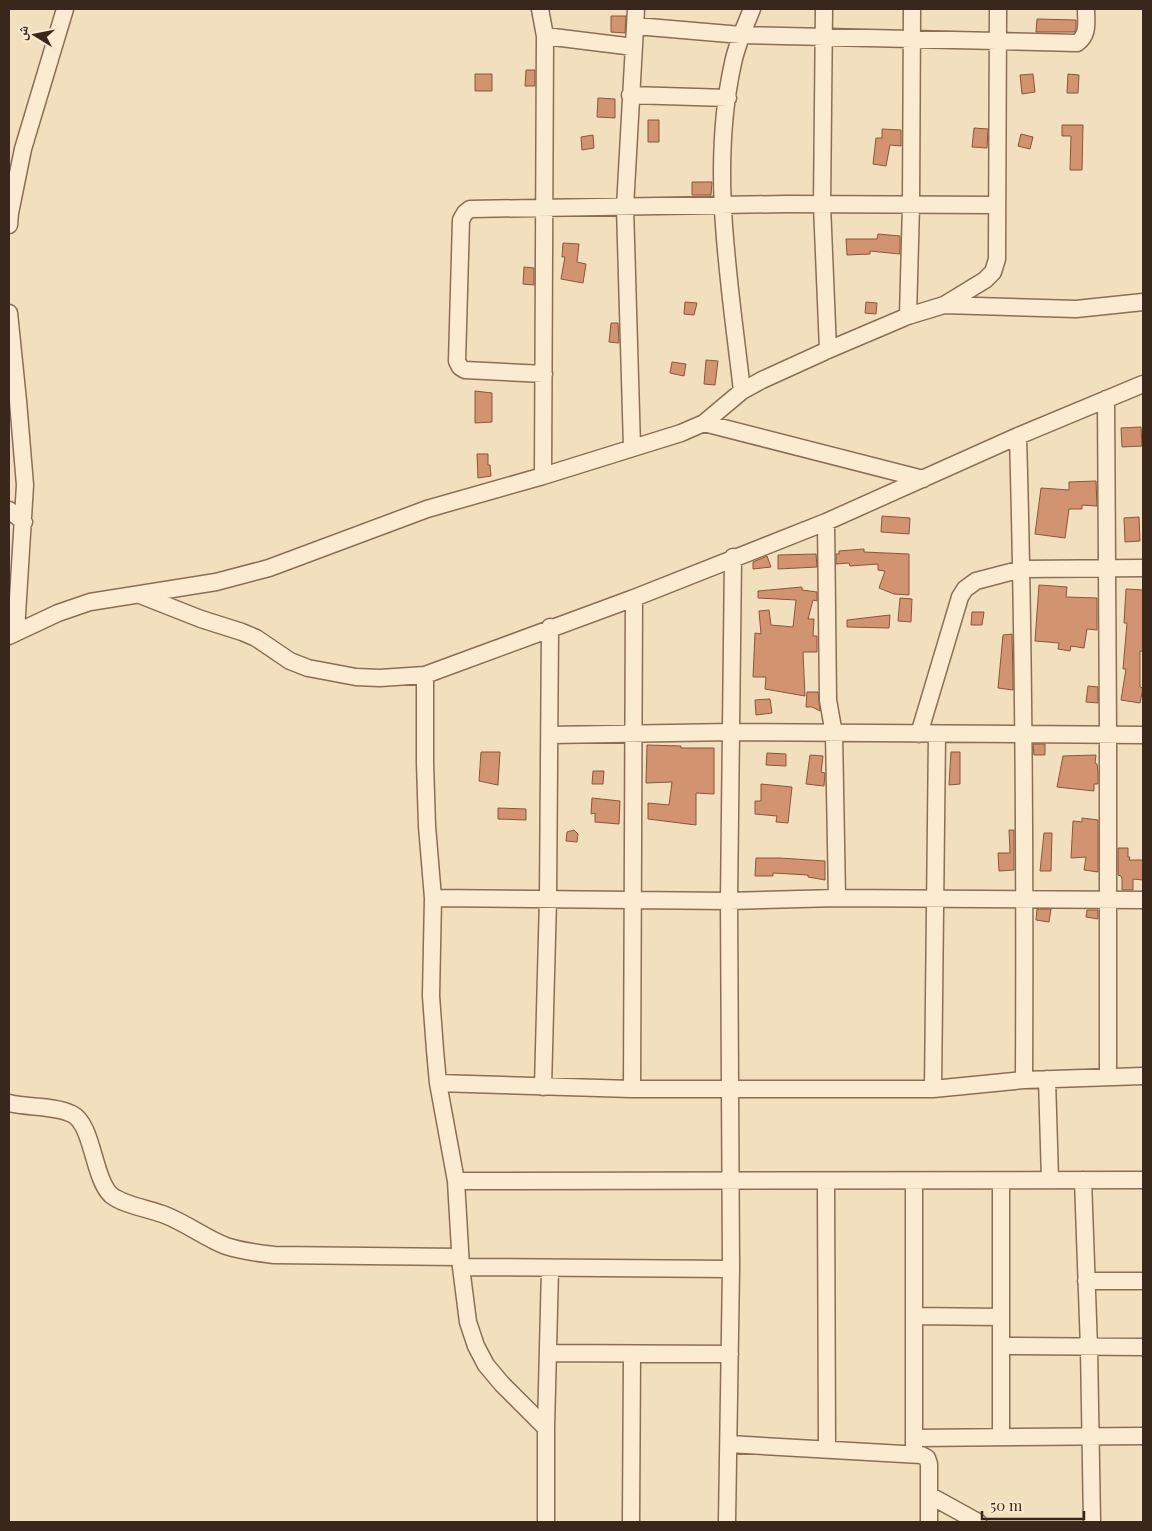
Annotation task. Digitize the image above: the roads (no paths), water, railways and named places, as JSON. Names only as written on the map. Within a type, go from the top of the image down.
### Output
[{"type":"street","points":[[9,225],[23,149],[65,9]]},
{"type":"street","points":[[540,9],[545,36],[543,476]]},
{"type":"street","points":[[632,448],[625,207],[636,9]]},
{"type":"street","points":[[742,391],[722,205],[723,135],[733,62],[752,9]]},
{"type":"street","points":[[824,9],[822,205],[828,350]]},
{"type":"street","points":[[908,316],[911,205],[912,9]]},
{"type":"street","points":[[12,633],[58,612],[90,602],[216,582],[269,568],[427,509],[543,476],[680,433],[704,423],[742,391],[762,380],[908,316],[944,305],[984,280],[994,272],[997,259],[998,9]]},
{"type":"street","points":[[636,26],[742,35],[1077,43],[1084,39],[1086,32],[1086,9]]},
{"type":"street","points":[[545,36],[634,48]]},
{"type":"street","points":[[630,95],[728,98]]},
{"type":"street","points":[[544,374],[465,370],[457,362],[461,220],[465,212],[470,209],[722,205],[996,205]]},
{"type":"street","points":[[944,305],[1076,309],[1143,302]]},
{"type":"street","points":[[9,313],[25,485],[24,522],[12,633]]},
{"type":"street","points":[[140,595],[183,613],[256,638],[290,661],[308,668],[356,677],[380,678],[424,675],[634,598],[733,557],[826,522],[1018,436],[1143,384]]},
{"type":"street","points":[[1106,399],[1109,900],[1108,1077]]},
{"type":"street","points":[[704,423],[923,479]]},
{"type":"street","points":[[1018,436],[1022,569],[1024,1080]]},
{"type":"street","points":[[9,510],[24,522]]},
{"type":"street","points":[[826,522],[828,700],[834,734],[837,898]]},
{"type":"street","points":[[727,1522],[731,1270],[729,901],[733,557]]},
{"type":"street","points":[[919,734],[960,597],[965,589],[976,580],[1022,569],[1143,568]]},
{"type":"street","points":[[632,1089],[634,598]]},
{"type":"street","points":[[543,1087],[548,899],[550,628]]},
{"type":"street","points":[[424,675],[425,772],[433,898],[431,996],[438,1083],[456,1180],[461,1262],[468,1322],[476,1346],[486,1365],[502,1384],[546,1428]]},
{"type":"street","points":[[550,734],[732,732],[1143,735]]},
{"type":"street","points":[[933,1089],[937,734]]},
{"type":"street","points":[[433,898],[729,901],[837,898],[1143,900]]},
{"type":"street","points":[[438,1083],[632,1089],[933,1089],[1024,1080],[1143,1076]]},
{"type":"street","points":[[1047,1079],[1050,1180]]},
{"type":"street","points":[[9,1103],[62,1111],[75,1115],[83,1126],[104,1185],[111,1195],[124,1202],[166,1215],[224,1245],[249,1252],[274,1255],[461,1262],[550,1269],[731,1270]]},
{"type":"street","points":[[456,1180],[1143,1180]]},
{"type":"street","points":[[1083,1180],[1089,1348],[1092,1522]]},
{"type":"street","points":[[826,1181],[827,1449]]},
{"type":"street","points":[[914,1181],[914,1454]]},
{"type":"street","points":[[1001,1181],[1001,1437]]},
{"type":"street","points":[[546,1522],[550,1269]]},
{"type":"street","points":[[1086,1281],[1143,1281]]},
{"type":"street","points":[[914,1316],[1001,1317]]},
{"type":"street","points":[[1001,1346],[1143,1347]]},
{"type":"street","points":[[548,1354],[730,1354]]},
{"type":"street","points":[[631,1522],[632,1354]]},
{"type":"street","points":[[914,1438],[1143,1436]]},
{"type":"street","points":[[729,1444],[921,1455],[926,1458],[928,1464],[929,1522]]},
{"type":"street","points":[[929,1495],[978,1522]]}]
